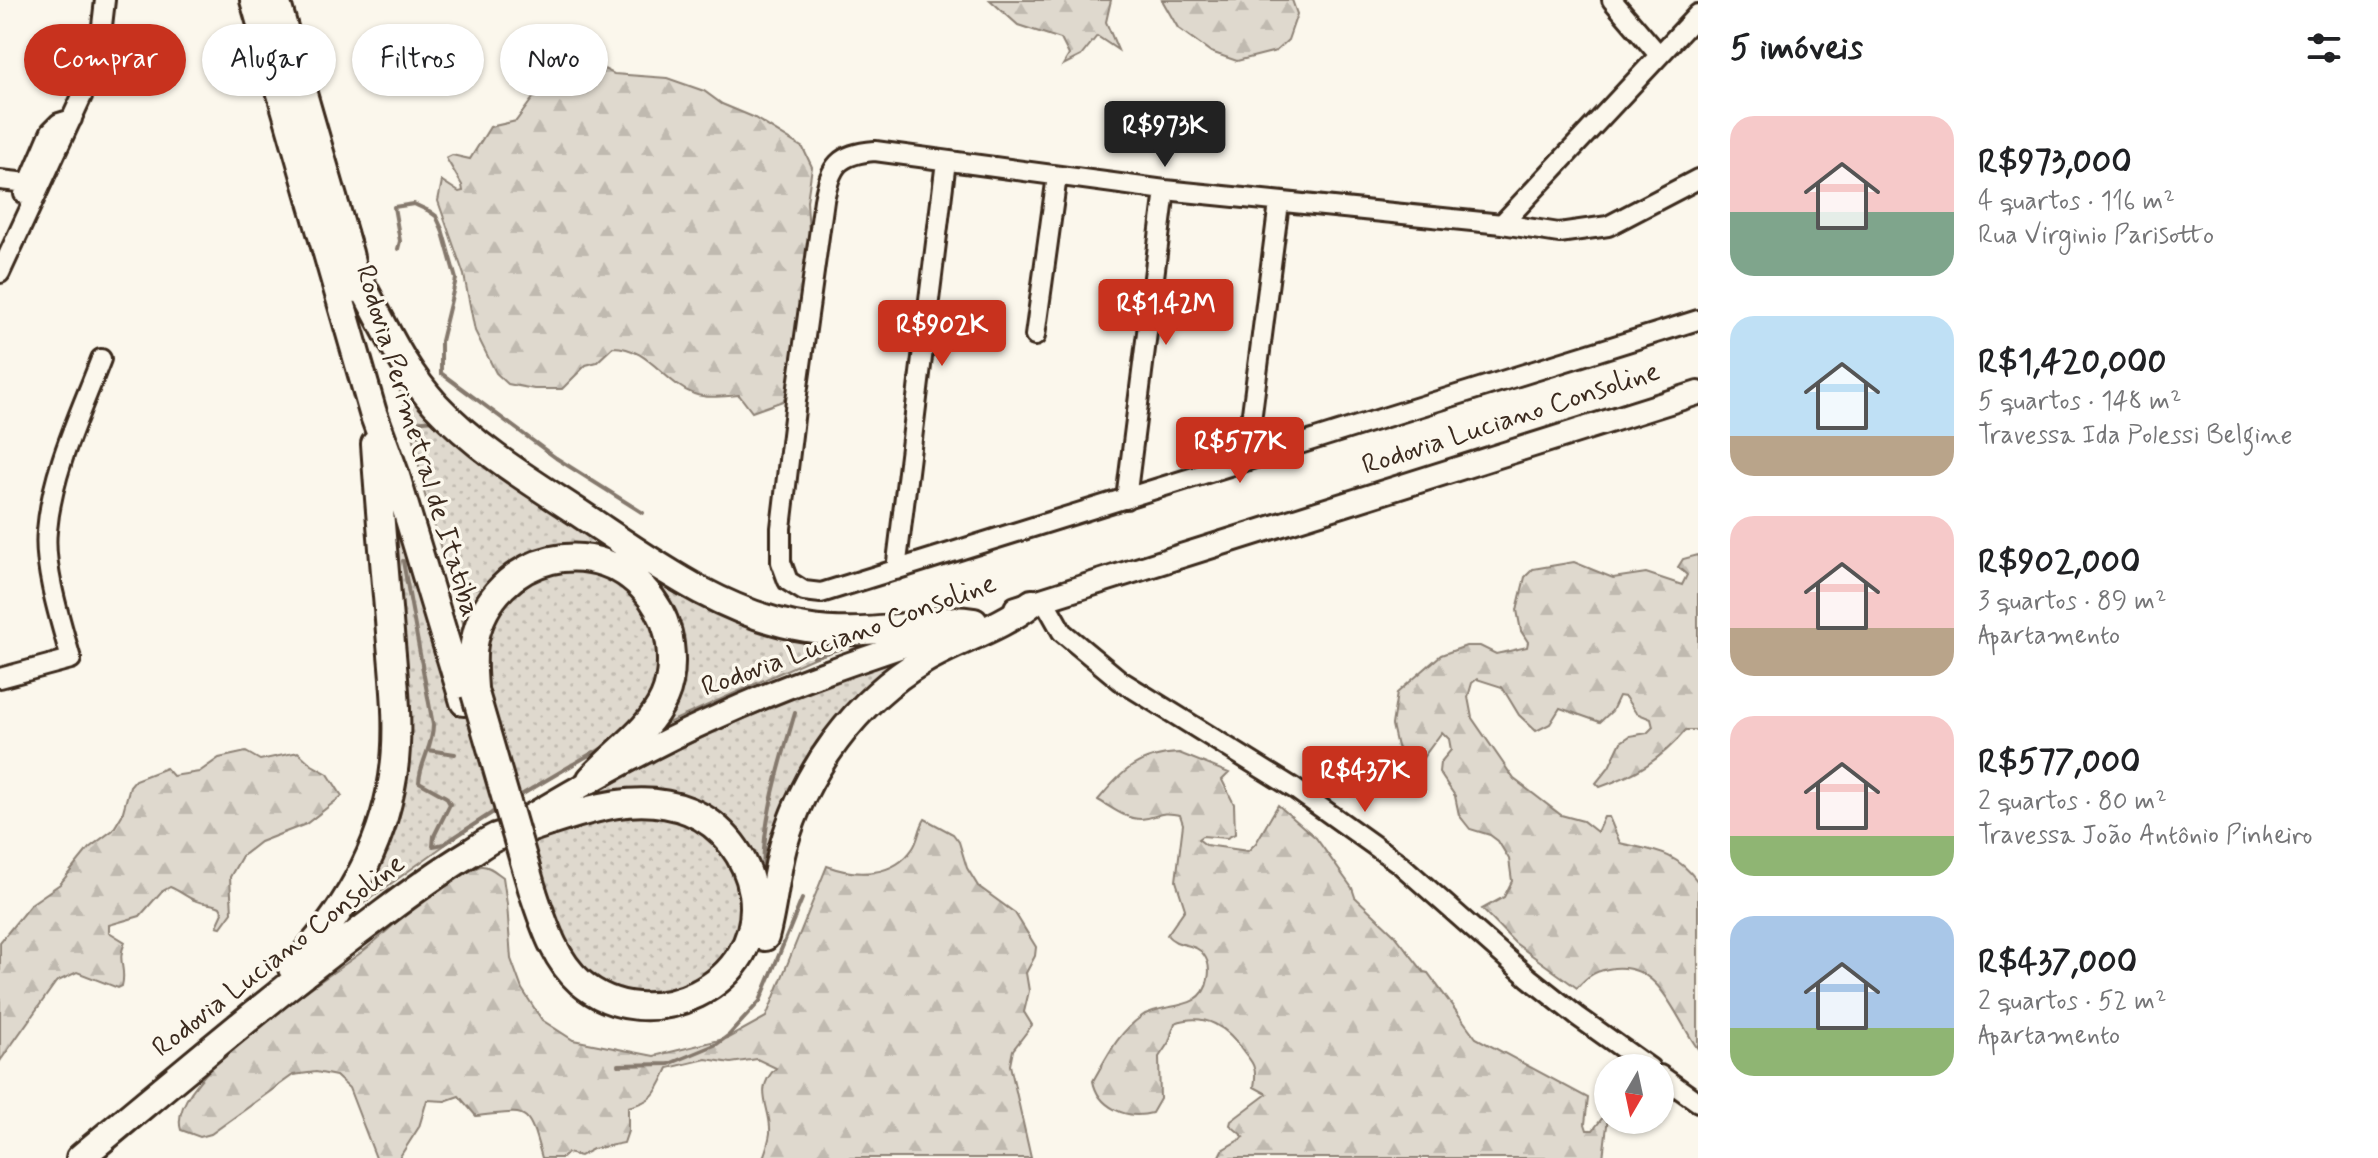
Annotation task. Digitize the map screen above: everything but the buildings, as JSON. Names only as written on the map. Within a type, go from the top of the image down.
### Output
[{"type":"highway","name":"Rodovia Perimetral de Itatiba","points":[[254,0],[373,413],[471,694]]},
{"type":"highway","name":"Rodovia Perimetral de Itatiba","points":[[276,0],[527,896]]},
{"type":"highway","points":[[354,271],[394,348],[414,379],[463,430],[489,452],[548,492],[699,590],[734,607],[782,623],[823,631],[892,628],[938,619],[974,622]]},
{"type":"highway","points":[[231,1032],[259,998],[303,957],[348,897],[374,845],[389,798],[394,775],[396,717],[373,413]]},
{"type":"highway","points":[[471,694],[475,640],[482,618],[510,579],[536,564],[563,558],[597,560],[626,573],[643,588],[658,608],[669,636],[671,662],[666,693],[654,716],[591,779]]},
{"type":"highway","points":[[527,896],[534,944],[544,964],[562,988],[589,1008],[632,1021],[652,1022],[689,1016],[711,1006],[738,984],[761,949],[793,817],[811,779],[837,739],[865,706],[902,675],[923,661],[1003,624],[1038,602]]},
{"type":"highway","points":[[495,838],[599,806],[635,802],[669,804],[710,822],[735,847],[750,880],[754,914],[744,946],[721,978],[686,1000],[649,1007],[623,1003],[596,993],[570,972],[527,896]]},
{"type":"highway","name":"Rodovia Luciano Consoline","points":[[80,1158],[307,970],[423,883],[495,838]]},
{"type":"main road","name":"Rodovia Luciano Consoline","points":[[495,838],[591,779],[746,704],[851,663],[1698,393]]},
{"type":"street","points":[[3,265],[89,81],[100,43],[105,0]]},
{"type":"street","points":[[1612,0],[1659,55]]},
{"type":"street","points":[[1502,224],[1698,14]]},
{"type":"street","points":[[3,265],[5,235],[51,131],[59,123],[72,119]]},
{"type":"street","points":[[1698,179],[1608,226],[1559,233],[1502,224],[1165,190],[875,151],[854,153],[839,161],[828,176],[796,401],[781,528],[781,562],[788,581],[804,591],[821,593],[1698,320]]},
{"type":"street","points":[[896,570],[946,161]]},
{"type":"street","points":[[1035,336],[1057,176]]},
{"type":"street","points":[[0,180],[28,183]]},
{"type":"street","points":[[1126,499],[1165,190]]},
{"type":"street","points":[[1246,460],[1279,203]]},
{"type":"street","points":[[0,678],[71,659],[53,590],[46,532],[62,459],[101,359]]},
{"type":"street","points":[[1038,602],[1062,632],[1121,681],[1295,789],[1400,864],[1529,978],[1630,1054]]},
{"type":"street","points":[[1674,1085],[1698,1102]]},
{"type":"green space","points":[[990,0],[1111,0],[1106,22],[1118,50],[1097,36],[1081,56],[1063,65],[1069,55],[1061,39],[1018,25]]},
{"type":"green space","points":[[1162,0],[1292,0],[1297,14],[1288,40],[1276,51],[1237,61],[1211,52],[1178,28]]},
{"type":"green space","points":[[608,71],[667,78],[704,91],[803,148],[812,167],[807,201],[810,250],[792,387],[783,401],[752,412],[739,395],[699,396],[683,389],[636,353],[613,347],[597,362],[586,365],[562,389],[534,389],[508,384],[496,373],[475,331],[464,275],[438,201],[442,181],[459,192],[463,191],[446,158],[452,155],[470,159],[490,127],[516,121],[533,98],[608,96]]},
{"type":"green space","points":[[392,367],[683,588],[867,640],[813,658],[659,727],[670,616],[556,547],[466,633],[424,492],[412,429]]},
{"type":"green space","points":[[385,479],[457,708],[483,634],[522,578],[580,565],[639,593],[664,640],[657,693],[619,737],[474,824],[350,913],[391,823]]},
{"type":"green space","points":[[1698,555],[1698,730],[1686,730],[1647,765],[1600,787],[1596,783],[1609,767],[1621,742],[1630,736],[1647,733],[1653,727],[1651,719],[1636,713],[1625,697],[1619,696],[1612,711],[1600,722],[1560,708],[1550,724],[1536,731],[1519,715],[1502,687],[1477,679],[1472,683],[1468,697],[1472,718],[1514,779],[1561,815],[1583,821],[1597,832],[1604,817],[1609,817],[1620,843],[1673,858],[1698,882],[1698,1049],[1665,995],[1644,974],[1630,969],[1608,969],[1593,974],[1577,988],[1515,943],[1482,909],[1504,897],[1512,881],[1509,859],[1498,841],[1470,829],[1459,815],[1455,796],[1439,772],[1440,763],[1451,750],[1449,739],[1442,732],[1422,759],[1411,768],[1397,747],[1392,725],[1397,693],[1441,655],[1466,646],[1480,646],[1496,654],[1527,647],[1517,610],[1525,577],[1533,569],[1574,562],[1613,578],[1646,573],[1682,585],[1687,575],[1678,567],[1683,559]]},
{"type":"green space","points":[[902,658],[862,697],[767,891],[724,822],[580,801],[658,759],[737,722],[818,688]]},
{"type":"green space","points":[[246,752],[260,760],[298,752],[328,774],[342,796],[306,824],[260,842],[242,856],[230,877],[232,912],[221,927],[217,926],[223,913],[220,907],[197,901],[170,887],[161,892],[140,916],[109,925],[109,932],[125,942],[121,955],[122,986],[118,988],[77,972],[56,982],[0,1061],[0,942],[31,904],[60,884],[89,848],[113,830],[135,780],[166,768],[173,776],[199,772],[219,758]]},
{"type":"green space","points":[[1179,753],[1229,773],[1222,780],[1234,804],[1235,834],[1227,838],[1202,836],[1198,839],[1206,845],[1248,851],[1278,805],[1316,838],[1352,888],[1355,897],[1394,934],[1428,973],[1476,1038],[1588,1098],[1585,1124],[1587,1130],[1594,1129],[1594,1134],[1606,1134],[1603,1158],[1218,1158],[1222,1150],[1244,1137],[1230,1125],[1231,1121],[1267,1094],[1254,1087],[1252,1064],[1231,1035],[1215,1024],[1196,1019],[1175,1023],[1169,1042],[1159,1057],[1160,1099],[1152,1113],[1123,1113],[1107,1104],[1093,1081],[1119,1038],[1142,1016],[1198,997],[1205,990],[1208,979],[1208,963],[1201,951],[1176,942],[1167,935],[1185,909],[1176,881],[1183,824],[1180,815],[1167,813],[1135,818],[1098,800],[1132,766],[1165,754]]},
{"type":"green space","points":[[657,808],[720,838],[748,910],[720,969],[661,1000],[607,989],[569,959],[528,839],[549,829]]},
{"type":"green space","points":[[925,819],[953,834],[978,886],[1015,913],[1036,947],[1026,973],[1029,991],[1024,1012],[1032,1025],[1013,1050],[1010,1065],[1031,1158],[763,1158],[770,1133],[765,1084],[776,1068],[757,1059],[731,1063],[706,1059],[668,1068],[650,1098],[628,1107],[628,1131],[624,1143],[593,1149],[580,1156],[567,1153],[562,1158],[542,1158],[533,1128],[523,1115],[476,1116],[459,1096],[445,1101],[427,1100],[419,1127],[399,1158],[376,1158],[349,1088],[336,1076],[316,1072],[293,1075],[211,1134],[200,1137],[181,1130],[182,1109],[197,1084],[221,1058],[363,951],[423,900],[477,867],[487,867],[503,877],[511,959],[522,989],[542,1020],[573,1040],[654,1056],[728,1038],[766,1017],[827,866],[862,873],[896,865],[913,848]]},
{"type":"waterway","points":[[398,249],[400,241],[394,207],[414,204],[436,216],[456,279],[441,341],[441,373],[556,458],[643,513]]},
{"type":"waterway","points":[[413,422],[435,420]]},
{"type":"waterway","points":[[414,423],[420,435]]},
{"type":"waterway","points":[[403,561],[433,725],[419,782],[446,797],[450,804],[434,836],[433,846],[444,844],[498,809]]},
{"type":"waterway","points":[[813,657],[853,644]]},
{"type":"waterway","points":[[764,883],[768,819],[795,713]]},
{"type":"waterway","points":[[428,750],[455,754]]},
{"type":"waterway","points":[[516,798],[594,752]]},
{"type":"waterway","points":[[618,1065],[669,1064],[717,1044],[729,1035],[760,1001],[802,899]]}]
